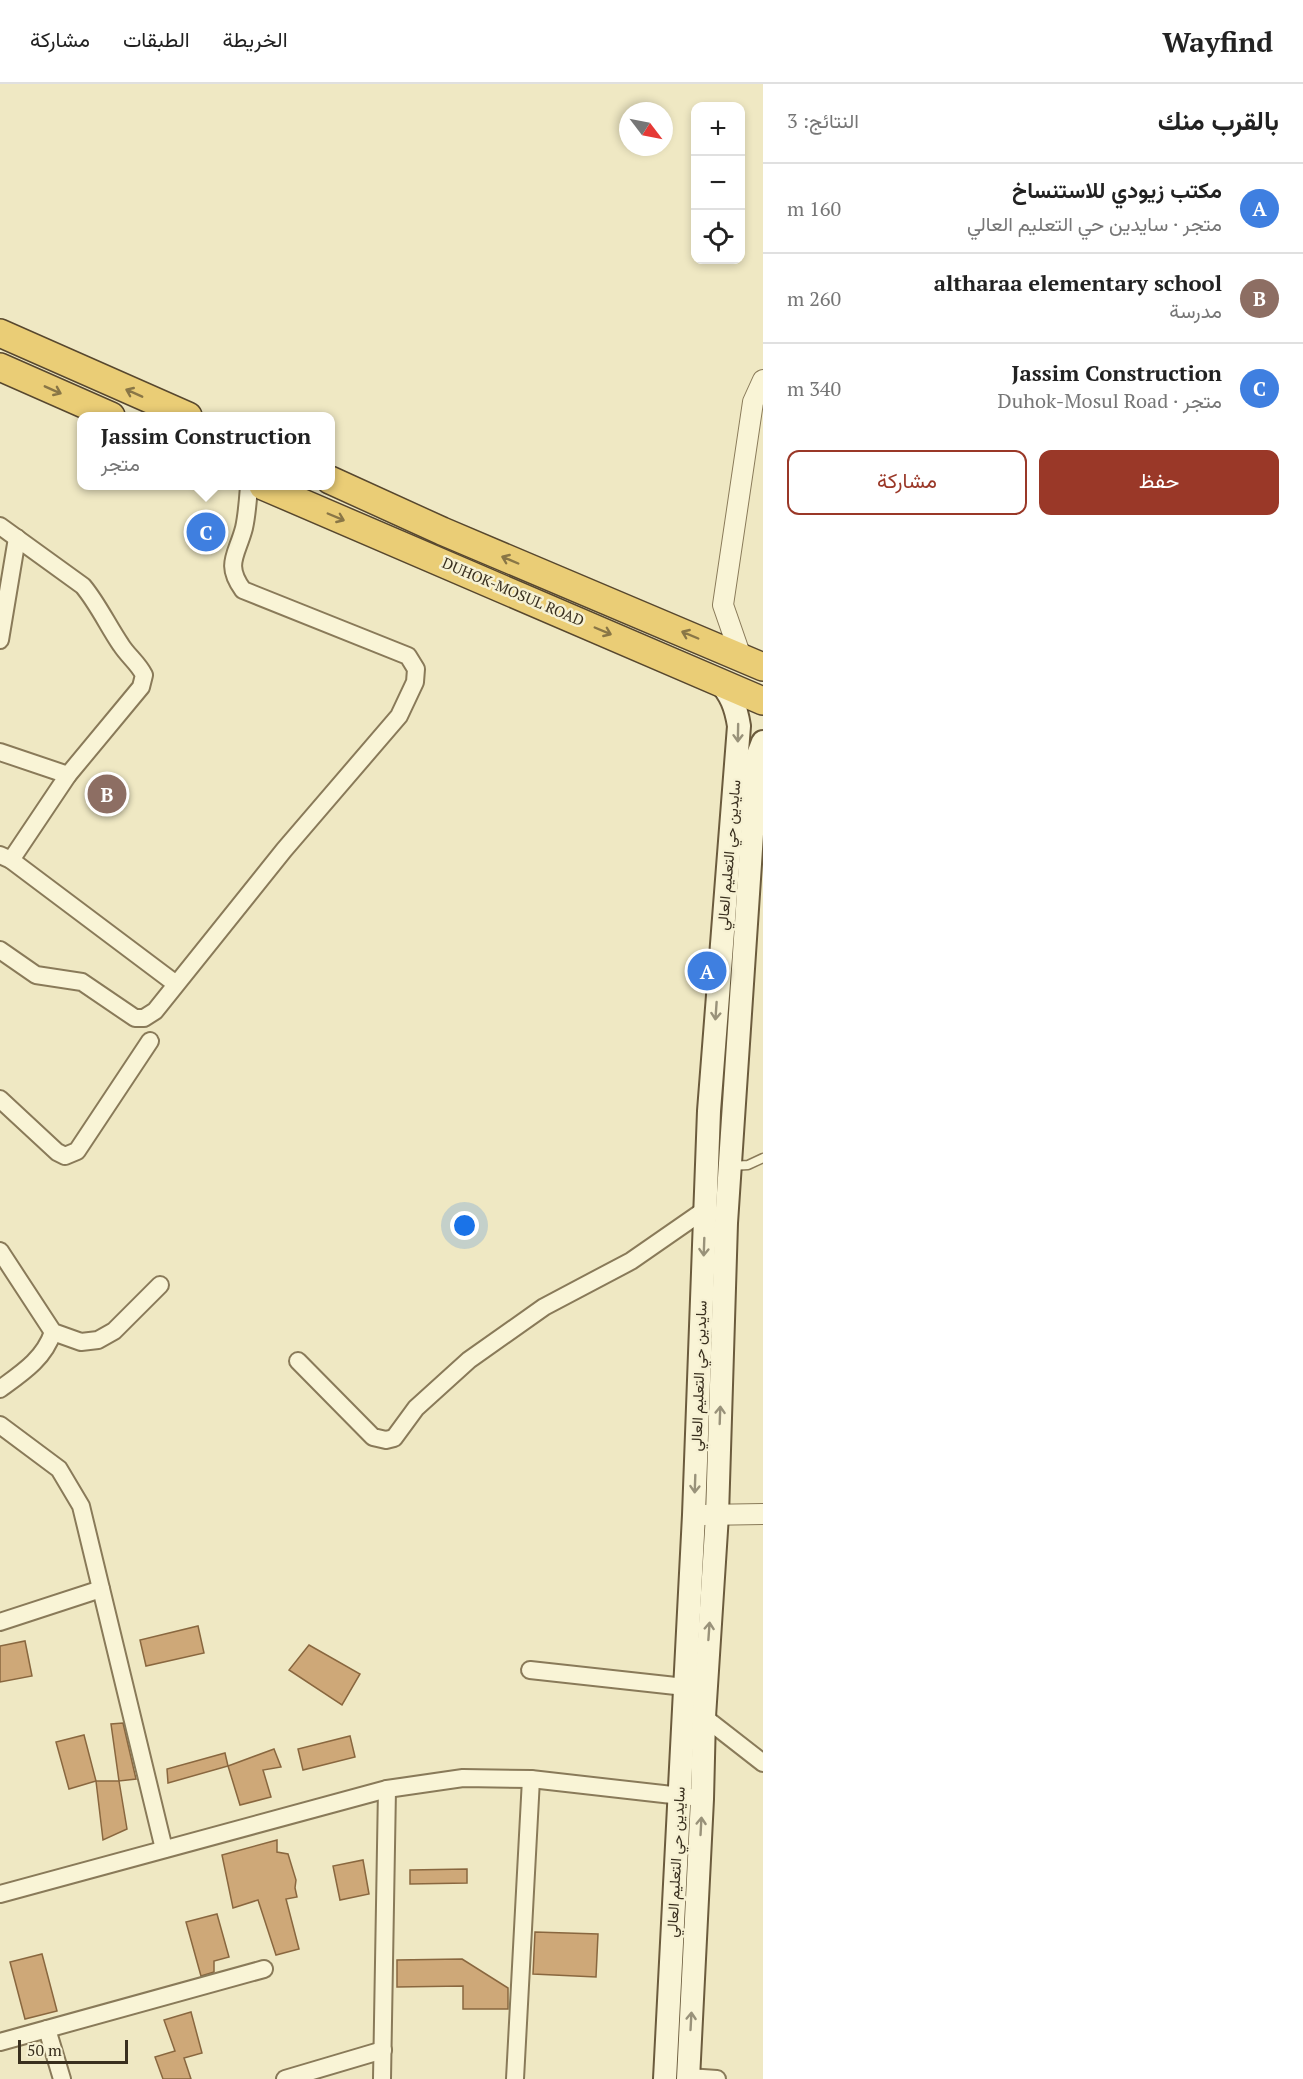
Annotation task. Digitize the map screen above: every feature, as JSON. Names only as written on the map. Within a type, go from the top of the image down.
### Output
[{"type":"highway","points":[[0,333],[177,412]]},
{"type":"highway","points":[[0,366],[100,412]]},
{"type":"highway","name":"DUHOK-MOSUL ROAD","points":[[335,482],[442,531],[752,662]]},
{"type":"highway","name":"DUHOK-MOSUL ROAD","points":[[272,490],[763,701]]},
{"type":"main road","name":"سايدين حي التعليم العالي","points":[[688,2078],[704,1717],[717,1515],[726,1223],[709,1111],[739,726],[736,708],[729,692],[718,680]]},
{"type":"main road","name":"سايدين حي التعليم العالي","points":[[665,2079],[694,1515],[705,1209],[718,1166],[759,790],[758,755],[763,742]]},
{"type":"street","points":[[752,662],[723,605],[753,402],[763,380]]},
{"type":"street","points":[[0,950],[36,975],[82,982],[135,1018],[144,1018],[154,1011],[284,850],[399,716],[415,682],[416,669],[408,656],[243,590],[233,577],[234,557],[244,528],[249,490]]},
{"type":"street","points":[[0,526],[83,586],[93,598],[123,648],[138,664],[144,675],[141,687],[68,775],[5,857],[176,984]]},
{"type":"street","points":[[0,640],[17,538]]},
{"type":"street","points":[[0,752],[68,775]]},
{"type":"street","points":[[0,1100],[57,1152],[65,1156],[77,1150],[150,1041]]},
{"type":"street","points":[[298,1361],[373,1437],[386,1440],[394,1438],[416,1408],[469,1360],[544,1307],[631,1261],[705,1209]]},
{"type":"street","points":[[0,1251],[53,1332],[81,1341],[98,1340],[114,1331],[160,1285]]},
{"type":"street","points":[[0,1389],[30,1367],[42,1354],[53,1332]]},
{"type":"street","points":[[0,1425],[59,1469],[81,1506],[164,1849]]},
{"type":"street","points":[[694,1515],[763,1514]]},
{"type":"street","points":[[0,1622],[101,1589]]},
{"type":"street","points":[[530,1670],[685,1687]]},
{"type":"street","points":[[704,1717],[763,1763]]},
{"type":"street","points":[[0,1894],[387,1789],[463,1778],[531,1779],[702,1798]]},
{"type":"street","points":[[515,2079],[531,1779]]},
{"type":"street","points":[[382,2079],[387,1789]]},
{"type":"street","points":[[0,2042],[264,1969]]},
{"type":"street","points":[[47,2029],[62,2079]]},
{"type":"street","points":[[285,2079],[383,2050]]},
{"type":"street","points":[[688,2078],[717,2079]]},
{"type":"lane","points":[[718,1166],[748,1165],[763,1158]]},
{"type":"building","points":[[198,1626],[204,1653],[146,1666],[140,1640]]},
{"type":"building","points":[[25,1641],[32,1676],[0,1682],[0,1646]]},
{"type":"building","points":[[309,1645],[360,1674],[342,1705],[289,1670]]},
{"type":"building","points":[[123,1723],[136,1779],[119,1781],[111,1724]]},
{"type":"building","points":[[84,1735],[96,1781],[69,1789],[56,1742]]},
{"type":"building","points":[[350,1736],[355,1757],[303,1770],[298,1749]]},
{"type":"building","points":[[274,1749],[281,1767],[263,1770],[271,1797],[240,1805],[228,1766]]},
{"type":"building","points":[[225,1753],[228,1766],[168,1783],[167,1769]]},
{"type":"building","points":[[96,1781],[119,1781],[127,1829],[103,1840]]},
{"type":"building","points":[[277,1840],[277,1852],[288,1854],[296,1880],[297,1897],[286,1899],[299,1949],[276,1955],[258,1900],[233,1908],[222,1855]]},
{"type":"building","points":[[363,1860],[369,1894],[340,1900],[333,1866]]},
{"type":"building","points":[[467,1869],[467,1883],[410,1884],[410,1870]]},
{"type":"building","points":[[217,1914],[229,1957],[214,1961],[214,1972],[201,1976],[186,1922]]},
{"type":"building","points":[[535,1932],[598,1934],[596,1977],[533,1974]]},
{"type":"building","points":[[42,1954],[57,2011],[25,2019],[10,1962]]},
{"type":"building","points":[[462,1959],[508,1988],[508,2009],[463,2009],[463,1986],[397,1987],[397,1960]]},
{"type":"building","points":[[191,2012],[202,2053],[184,2058],[191,2079],[163,2079],[155,2057],[175,2051],[164,2020]]},
{"type":"place","name":"Jassim Construction","points":[[206,532]]},
{"type":"place","name":"altharaa elementary school","points":[[107,794]]},
{"type":"place","name":"مكتب زيودي للاستنساخ","points":[[707,971]]}]
